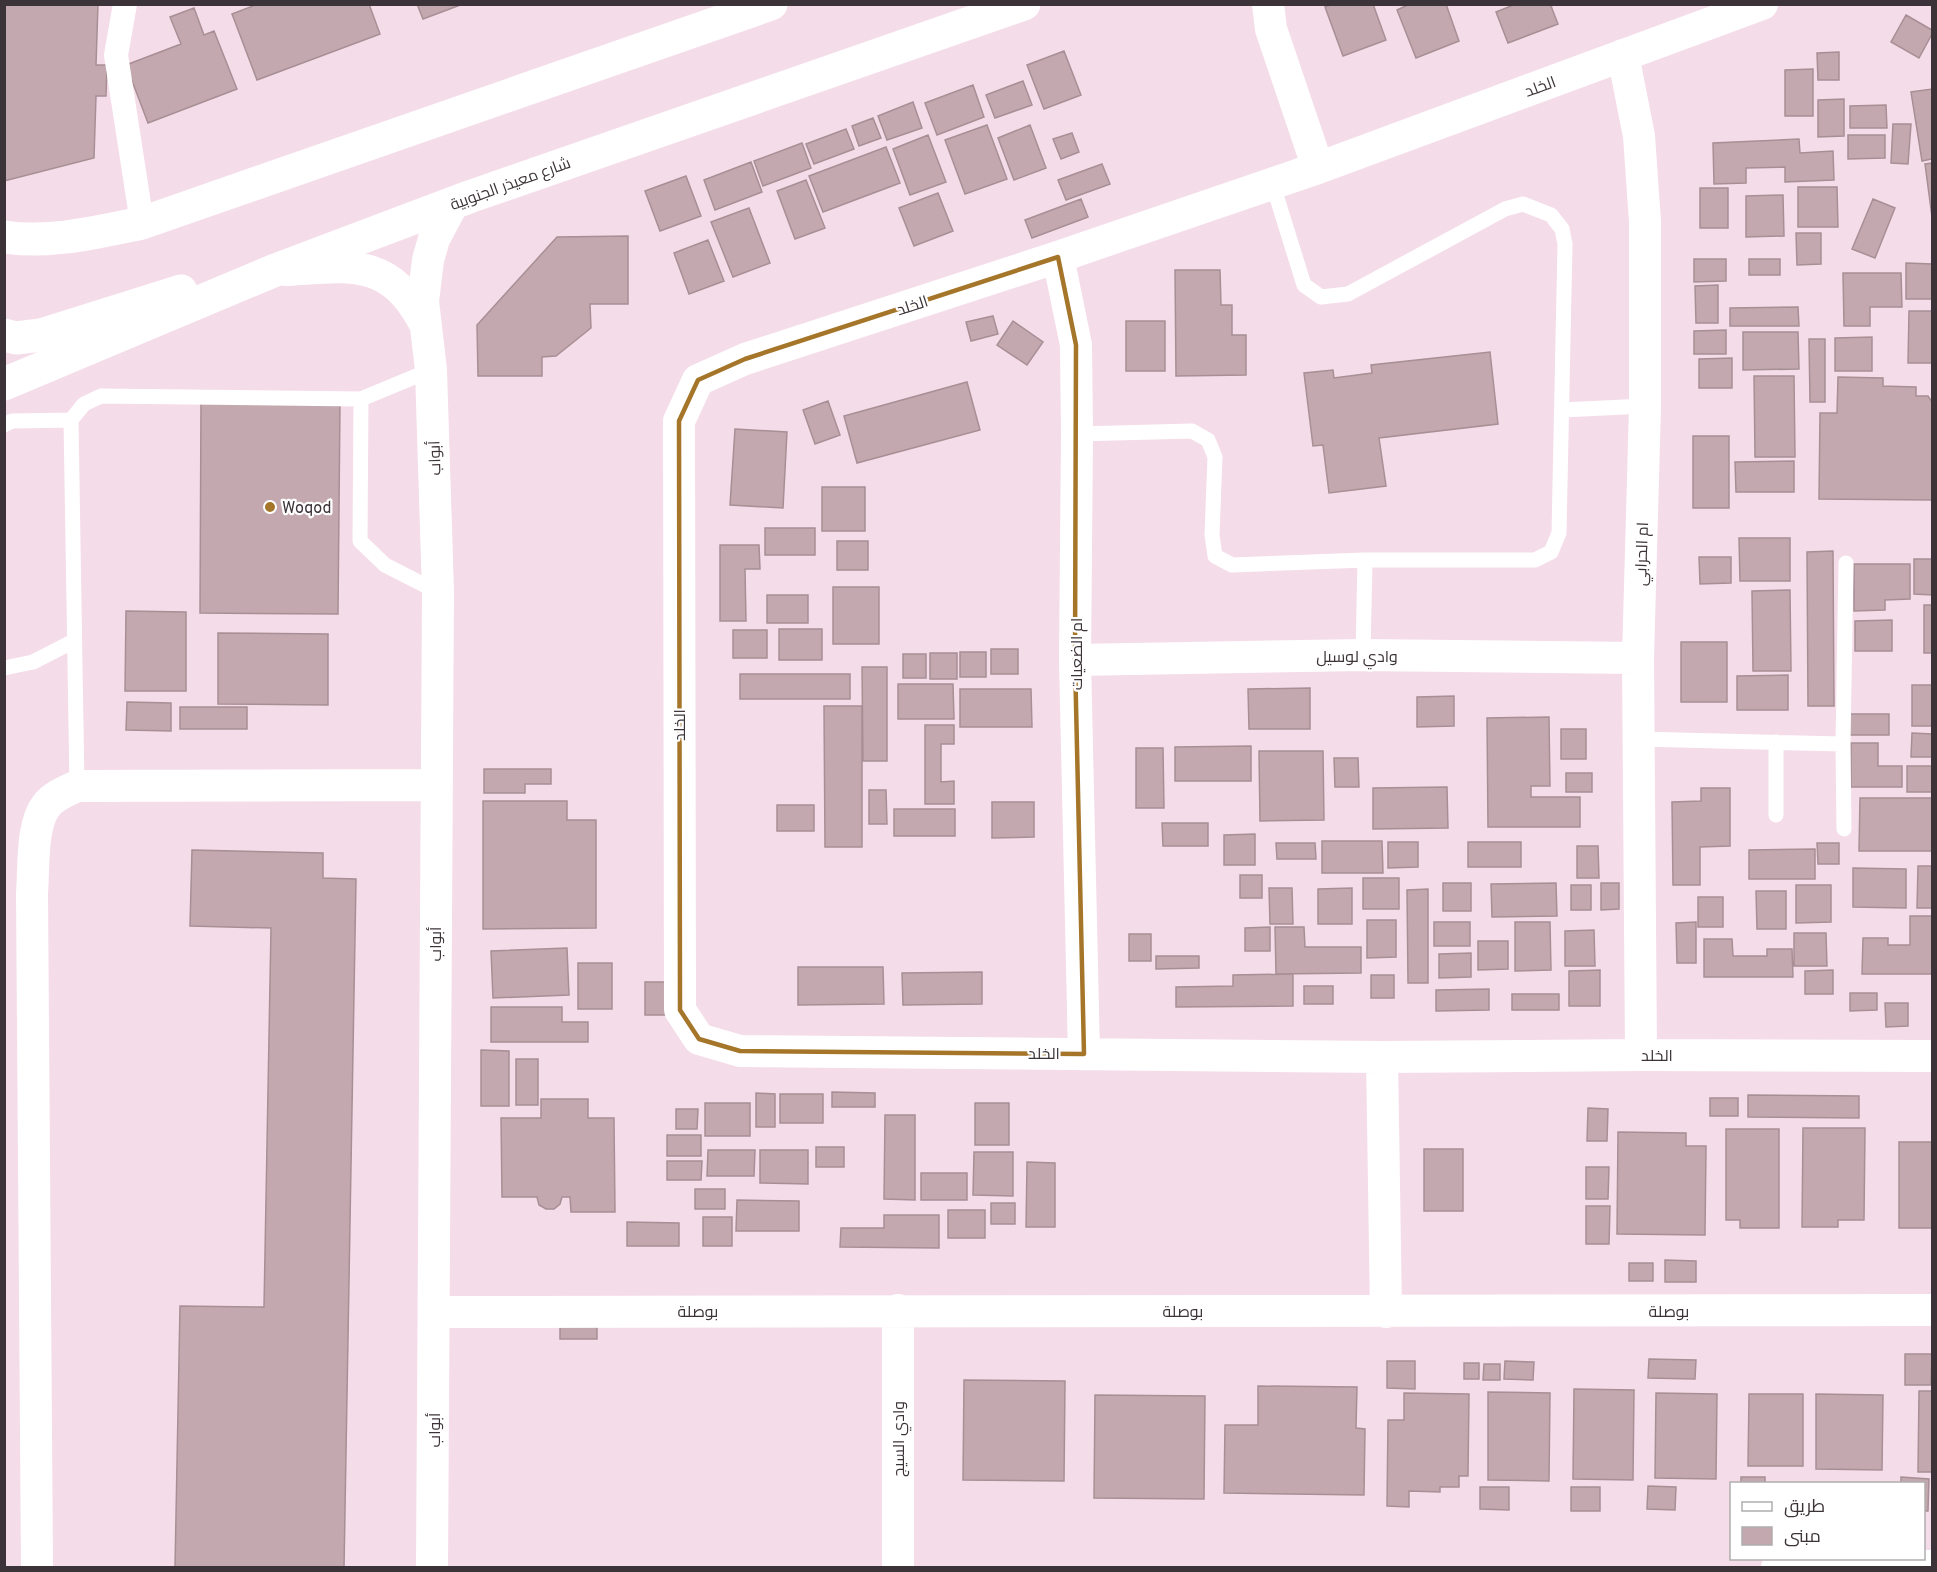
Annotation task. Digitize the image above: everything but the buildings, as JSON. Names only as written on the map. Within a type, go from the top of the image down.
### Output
[{"type":"street","points":[[125,4],[116,55],[142,223]]},
{"type":"street","points":[[4,237],[24,239],[78,236],[142,223],[771,4]]},
{"type":"street","name":"شارع معيذر الجنوبية","points":[[4,384],[273,271],[453,203],[1024,4]]},
{"type":"street","name":"الخلد","points":[[1762,4],[1318,168],[1059,257],[745,359],[698,380],[679,421],[680,1010],[699,1039],[740,1051],[1382,1057],[1932,1056]]},
{"type":"street","points":[[1265,13],[1318,168]]},
{"type":"street","name":"ام الحرابي","points":[[1623,55],[1639,136],[1645,222],[1645,406],[1638,658],[1641,1055]]},
{"type":"street","name":"أبواب","points":[[432,1568],[438,592],[431,370],[423,301],[428,260],[435,239],[453,203]]},
{"type":"street","points":[[4,262],[21,258],[68,257],[85,254],[142,223]]},
{"type":"street","name":"ام الضعيات","points":[[1059,257],[1076,345],[1075,660],[1084,1054]]},
{"type":"street","name":"أبواب","points":[[273,271],[353,267],[376,273],[397,285],[413,302],[424,322]]},
{"type":"street","points":[[4,335],[16,339],[41,335],[171,293],[273,271]]},
{"type":"street","name":"وادي لوسيل","points":[[1075,660],[1363,655],[1638,658]]},
{"type":"street","points":[[37,1568],[33,861],[36,836],[46,806],[61,794],[77,786],[436,785]]},
{"type":"street","points":[[1382,1057],[1386,1312]]},
{"type":"street","name":"وادي السيج","points":[[898,1310],[898,1568]]},
{"type":"street","name":"بوصلة","points":[[435,1312],[1932,1311]]},
{"type":"street","points":[[1777,1568],[1932,1566]]},
{"type":"lane","points":[[1077,434],[1192,431],[1208,440],[1215,457],[1212,535],[1215,556],[1232,566],[1365,560],[1535,560],[1551,552],[1559,533],[1565,243],[1562,229],[1551,215],[1523,204],[1504,209],[1348,294],[1321,297],[1304,285],[1272,182]]},
{"type":"lane","points":[[77,786],[71,420],[84,404],[101,396],[361,399],[431,370]]},
{"type":"lane","points":[[361,399],[360,541],[385,566],[438,592]]},
{"type":"lane","points":[[1562,410],[1645,406]]},
{"type":"lane","points":[[4,425],[12,421],[71,420]]},
{"type":"lane","points":[[1363,655],[1365,560]]},
{"type":"lane","points":[[1844,829],[1846,563]]},
{"type":"lane","points":[[4,668],[33,662],[74,641]]},
{"type":"lane","points":[[1639,739],[1843,744]]},
{"type":"lane","points":[[1776,742],[1776,815]]},
{"type":"highlighted area","points":[[1058,257],[1076,345],[1075,660],[1084,1054],[740,1051],[699,1039],[680,1010],[679,421],[698,380],[745,359]]},
{"type":"place","name":"Woqod","points":[[270,507]]}]
